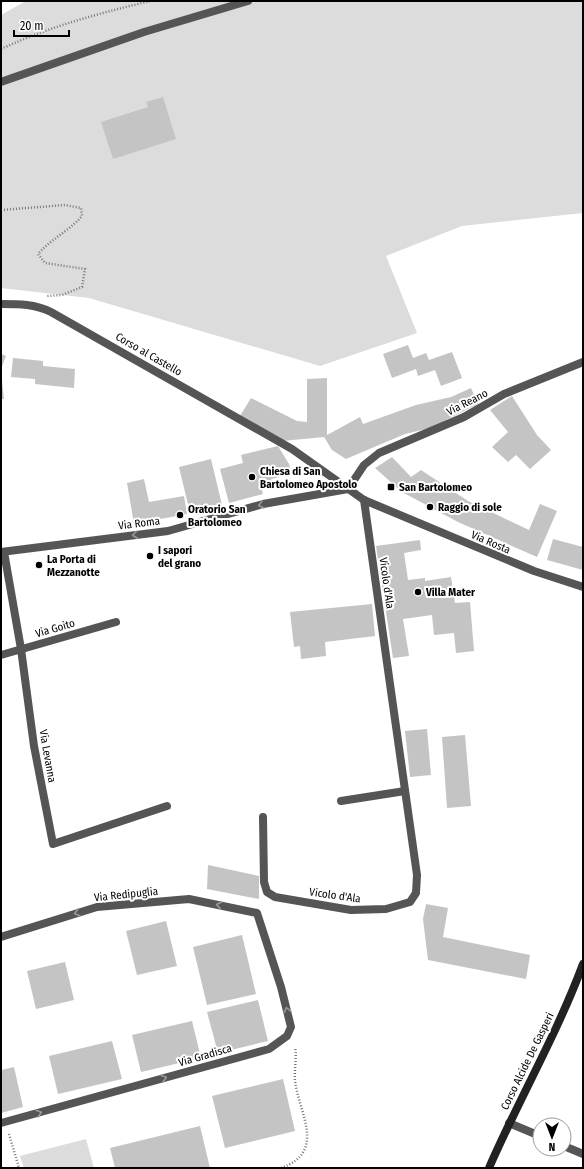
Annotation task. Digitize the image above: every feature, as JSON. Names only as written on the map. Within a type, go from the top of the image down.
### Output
[{"type":"street","points":[[1,82],[144,32],[248,1]]},
{"type":"street","name":"Corso al Castello","points":[[1,304],[23,304],[40,307],[51,312],[280,442],[348,489]]},
{"type":"street","name":"Via Reano","points":[[348,489],[364,465],[379,453],[464,418],[504,394],[583,362]]},
{"type":"street","name":"Via Roma","points":[[3,552],[168,531],[263,504],[348,489]]},
{"type":"street","name":"Via Rosta","points":[[348,489],[364,500],[392,512],[534,571],[583,587]]},
{"type":"street","name":"Vicolo d'Ala","points":[[263,817],[264,882],[267,892],[275,897],[351,910],[386,910],[410,902],[416,893],[417,875],[364,500]]},
{"type":"street","name":"Via Levanna","points":[[3,552],[22,650],[34,746],[53,844],[167,806]]},
{"type":"street","name":"Via Goito","points":[[1,655],[116,622]]},
{"type":"street","points":[[341,801],[405,791]]},
{"type":"street","name":"Via Redipuglia","points":[[1,937],[97,907],[189,899],[257,913],[281,987],[291,1027]]},
{"type":"street","name":"Corso Alcide De Gasperi","points":[[489,1168],[509,1123],[565,1010],[583,966]]},
{"type":"street","name":"Via Gradisca","points":[[3,1123],[269,1049],[287,1036],[291,1027]]},
{"type":"street","points":[[509,1123],[532,1133]]},
{"type":"street","points":[[572,1149],[583,1154]]},
{"type":"path","points":[[1,49],[37,32],[88,16],[150,1]]},
{"type":"path","points":[[1,210],[64,205],[81,208],[82,216],[72,228],[48,243],[38,254],[45,263],[85,269],[82,286],[62,295],[41,296]]},
{"type":"path","points":[[281,1168],[294,1163],[306,1148],[308,1130],[295,1080],[296,1052],[291,1027]]},
{"type":"path","points":[[3,1123],[19,1168]]},
{"type":"shaded area","points":[[26,1],[583,1],[583,213],[462,226],[386,256],[417,333],[320,366],[89,298],[1,288],[1,15]]},
{"type":"shaded area","points":[[86,1139],[94,1168],[24,1168],[20,1156]]},
{"type":"building","points":[[163,97],[176,139],[113,159],[101,122],[148,107],[146,102]]},
{"type":"building","points":[[408,345],[413,358],[426,353],[429,360],[452,352],[462,378],[441,386],[435,370],[418,376],[416,369],[392,378],[383,354]]},
{"type":"building","points":[[1,354],[6,356],[1,369]]},
{"type":"building","points":[[13,358],[43,361],[43,366],[75,369],[74,388],[35,384],[35,379],[11,377]]},
{"type":"building","points":[[1,372],[4,399],[1,399]]},
{"type":"building","points":[[327,378],[327,435],[360,417],[363,424],[416,405],[451,397],[471,388],[478,404],[430,428],[405,434],[346,459],[332,450],[324,437],[282,441],[240,416],[251,398],[297,421],[307,422],[307,379]]},
{"type":"building","points":[[512,396],[537,435],[551,450],[530,469],[516,455],[508,462],[492,447],[508,432],[490,410]]},
{"type":"building","name":"Chiesa di San Bartolomeo Apostolo","points":[[278,446],[289,464],[292,474],[271,479],[273,484],[261,487],[263,494],[229,503],[220,469],[243,463],[241,455]]},
{"type":"building","points":[[392,457],[411,477],[421,470],[468,501],[529,530],[540,504],[557,511],[537,557],[458,522],[402,492],[375,468]]},
{"type":"building","points":[[211,459],[222,505],[190,513],[179,467]]},
{"type":"building","points":[[144,479],[149,502],[184,496],[187,514],[134,524],[127,483]]},
{"type":"building","points":[[553,539],[583,547],[583,570],[547,560]]},
{"type":"building","name":"Villa Mater","points":[[420,540],[421,550],[404,553],[408,580],[425,578],[425,581],[451,577],[455,603],[470,602],[474,651],[456,653],[454,633],[434,635],[432,615],[403,619],[409,656],[393,658],[376,546]]},
{"type":"building","points":[[372,604],[375,636],[325,642],[326,656],[301,659],[300,646],[294,647],[290,612]]},
{"type":"building","points":[[427,729],[431,775],[410,777],[405,731]]},
{"type":"building","points":[[465,735],[471,806],[447,808],[442,737]]},
{"type":"building","points":[[208,865],[259,876],[259,899],[207,889]]},
{"type":"building","points":[[426,904],[448,908],[443,937],[530,955],[526,979],[428,960],[423,919]]},
{"type":"building","points":[[166,921],[177,966],[137,975],[126,931]]},
{"type":"building","points":[[242,935],[256,994],[207,1005],[193,947]]},
{"type":"building","points":[[65,962],[74,1000],[36,1009],[27,971]]},
{"type":"building","points":[[258,1000],[268,1041],[218,1053],[207,1012]]},
{"type":"building","points":[[192,1021],[201,1058],[141,1072],[132,1035]]},
{"type":"building","points":[[112,1041],[122,1079],[58,1094],[49,1056]]},
{"type":"building","points":[[14,1067],[23,1107],[1,1113],[1,1070]]},
{"type":"building","points":[[283,1079],[295,1131],[225,1148],[212,1096]]},
{"type":"building","points":[[200,1126],[210,1168],[115,1168],[110,1148]]},
{"type":"place","name":"Chiesa di San Bartolomeo Apostolo","points":[[252,477]]},
{"type":"place","name":"San Bartolomeo","points":[[391,487]]},
{"type":"place","name":"Raggio di sole","points":[[430,507]]},
{"type":"place","name":"Oratorio San Bartolomeo","points":[[180,515]]},
{"type":"place","name":"I sapori del grano","points":[[150,556]]},
{"type":"place","name":"La Porta di Mezzanotte","points":[[39,565]]},
{"type":"place","name":"Villa Mater","points":[[418,592]]}]
